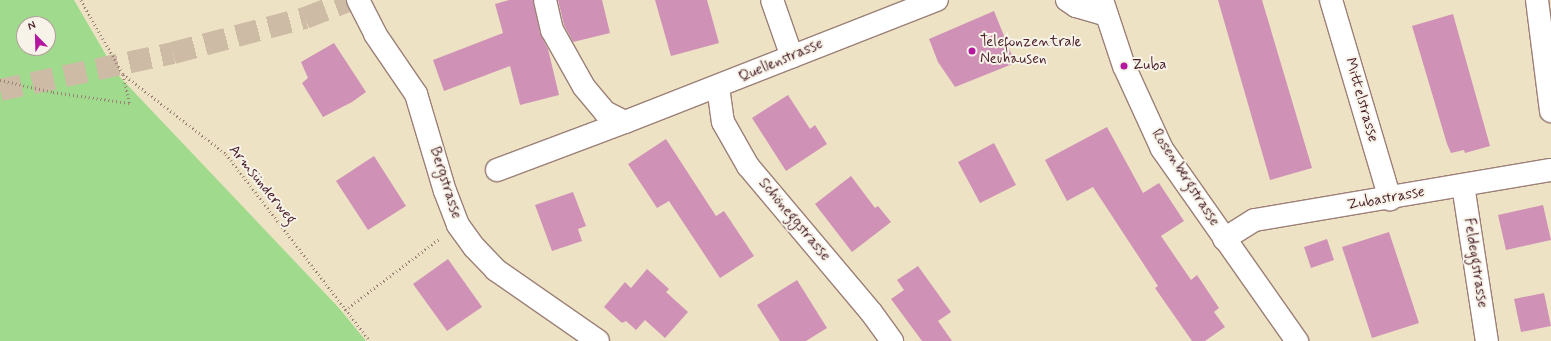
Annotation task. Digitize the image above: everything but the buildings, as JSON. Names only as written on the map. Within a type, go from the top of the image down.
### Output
[{"type":"street","name":"Bergstrasse","points":[[358,0],[375,34],[416,94],[458,225],[496,270],[598,341]]},
{"type":"street","points":[[545,0],[552,30],[584,87],[605,112],[625,122]]},
{"type":"street","points":[[772,0],[792,57]]},
{"type":"street","name":"Quellenstrasse","points":[[497,170],[718,87],[936,0]]},
{"type":"street","points":[[1067,0],[1076,6],[1105,8]]},
{"type":"street","name":"Mittelstrasse","points":[[1331,0],[1390,199]]},
{"type":"street","points":[[1537,0],[1551,110]]},
{"type":"street","name":"Rosenbergstrasse","points":[[1105,8],[1129,80],[1162,149],[1297,341]]},
{"type":"street","name":"Schöneggstrasse","points":[[718,87],[723,122],[748,166],[872,312],[892,341]]},
{"type":"street","name":"Zubastrasse","points":[[1224,238],[1255,220],[1390,199],[1551,170]]},
{"type":"street","name":"Feldeggstrasse","points":[[1463,185],[1487,341]]},
{"type":"path","name":"Armsünderweg","points":[[81,0],[123,74],[226,154],[370,341]]},
{"type":"path","points":[[0,80],[53,92],[129,103],[123,74]]},
{"type":"path","points":[[345,310],[458,225]]},
{"type":"green space","points":[[0,0],[74,0],[117,74],[339,308],[366,341],[0,341]]},
{"type":"tunnel","points":[[0,90],[173,53],[305,18],[351,0]]},
{"type":"place","name":"Telefonzentrale Neuhausen","points":[[972,51]]},
{"type":"place","name":"Zuba","points":[[1124,66]]}]
